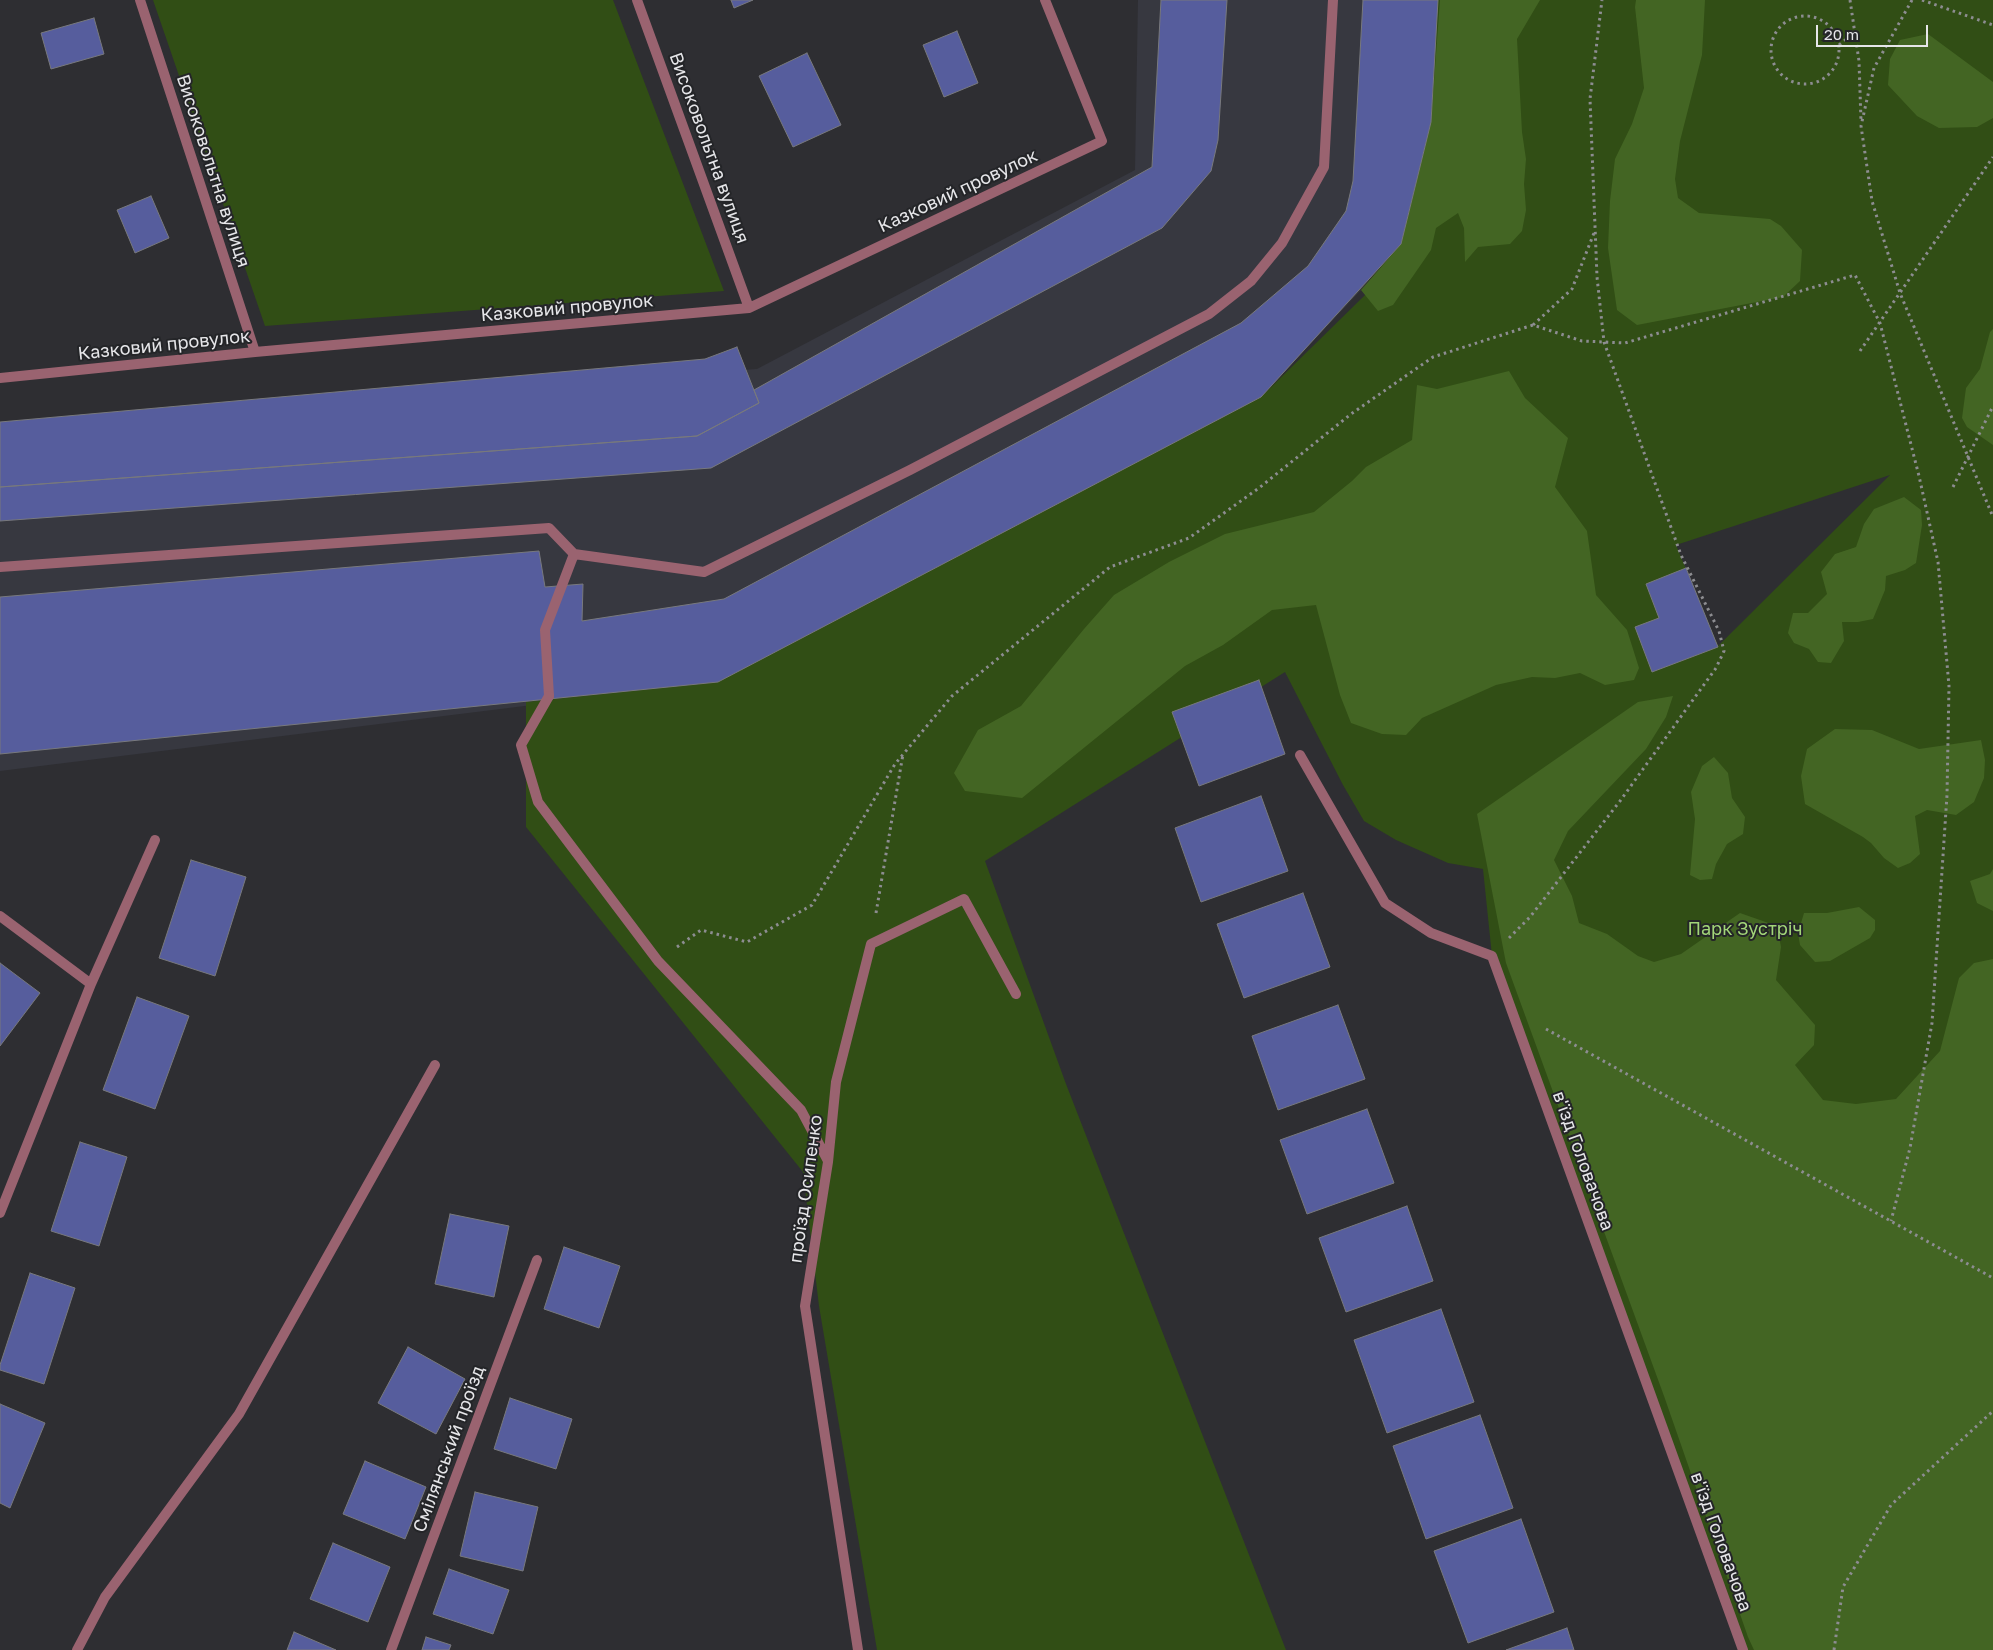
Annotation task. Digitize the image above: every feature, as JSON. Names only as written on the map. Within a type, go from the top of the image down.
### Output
[{"type":"street","name":"Високовольтна вулиця","points":[[140,0],[255,352]]},
{"type":"street","name":"Високовольтна вулиця","points":[[638,0],[749,308]]},
{"type":"street","name":"Казковий провулок","points":[[0,378],[255,352],[749,308],[1102,141],[1045,0]]},
{"type":"street","points":[[0,566],[549,528],[574,554],[704,572],[910,470],[1209,314],[1251,281],[1282,243],[1324,167],[1333,0]]},
{"type":"street","points":[[574,554],[545,630],[549,696],[521,745],[538,802],[658,961],[801,1110],[828,1162]]},
{"type":"street","points":[[1300,755],[1385,903],[1431,932],[1492,956]]},
{"type":"street","points":[[0,1212],[91,984],[155,840]]},
{"type":"street","points":[[871,944],[964,899],[1016,994]]},
{"type":"street","points":[[0,916],[91,984]]},
{"type":"street","name":"проїзд Осипенко","points":[[858,1650],[805,1306],[828,1162],[836,1082],[871,944]]},
{"type":"street","name":"в'їзд Головачова","points":[[1492,956],[1743,1650]]},
{"type":"street","points":[[77,1650],[105,1597],[239,1414],[435,1066]]},
{"type":"street","name":"Смілянський проїзд","points":[[391,1650],[537,1260]]},
{"type":"path","points":[[1492,956],[1530,916],[1620,801],[1716,668],[1724,651],[1719,631],[1681,555],[1604,342],[1597,277],[1590,99],[1602,0]]},
{"type":"path","points":[[1850,0],[1859,61],[1861,126],[1872,201],[1900,293],[1993,516]]},
{"type":"path","points":[[1861,126],[1874,68],[1912,0]]},
{"type":"path","points":[[1922,0],[1993,24]]},
{"type":"path","points":[[1839,45],[1835,34],[1828,26],[1819,19],[1808,16],[1797,17],[1786,22],[1778,30],[1770,51],[1778,72],[1787,79],[1808,84],[1819,81],[1828,75],[1835,66],[1839,45],[1854,33]]},
{"type":"path","points":[[1860,351],[1993,157]]},
{"type":"path","points":[[658,961],[701,930],[747,942],[812,905],[895,764],[952,696],[1110,567],[1189,538],[1259,488],[1351,414],[1433,357],[1533,325],[1554,308],[1572,289],[1595,230]]},
{"type":"path","points":[[1533,325],[1582,341],[1625,343],[1855,275],[1880,323],[1919,476],[1938,562],[1949,686],[1947,795],[1932,1023],[1910,1148],[1891,1221]]},
{"type":"path","points":[[1953,487],[1993,406]]},
{"type":"path","points":[[871,944],[904,754]]},
{"type":"path","points":[[1511,1010],[1993,1278]]},
{"type":"path","points":[[1834,1650],[1843,1587],[1891,1505],[1993,1411]]},
{"type":"shaded area","points":[[1138,0],[1437,0],[1386,259],[1361,290],[1261,397],[718,682],[0,771],[0,424],[757,369],[1135,170]]},
{"type":"green space","points":[[153,0],[613,0],[724,291],[265,326]]},
{"type":"green space","name":"Парк Зустріч","points":[[1437,0],[1993,0],[1993,1650],[1743,1650],[1492,956],[1483,869],[1448,863],[1396,840],[1364,821],[1343,785],[1285,672],[985,861],[1066,1084],[1286,1650],[877,1650],[819,1306],[803,1172],[526,827],[526,702],[718,682],[1261,397],[1410,251],[1431,122]],"holes":[[[1890,475],[1718,646],[1676,545]]]},
{"type":"green space","points":[[1440,0],[1540,0],[1517,39],[1522,132],[1526,159],[1524,184],[1526,210],[1522,231],[1510,244],[1478,247],[1465,262],[1464,228],[1458,213],[1436,228],[1431,250],[1393,305],[1378,311],[1361,290],[1401,244],[1431,122]]},
{"type":"green space","points":[[1636,0],[1705,0],[1702,55],[1680,141],[1675,179],[1678,198],[1699,213],[1770,219],[1781,226],[1802,250],[1800,281],[1783,297],[1637,325],[1617,310],[1608,248],[1610,201],[1615,159],[1632,124],[1644,88],[1635,7]]},
{"type":"green space","points":[[1928,34],[1993,82],[1993,118],[1977,127],[1939,128],[1917,116],[1888,85],[1890,59],[1900,40]]},
{"type":"green space","points":[[1993,329],[1993,445],[1967,427],[1962,418],[1966,388],[1980,369],[1990,332]]},
{"type":"green space","points":[[1509,371],[1525,398],[1568,438],[1555,487],[1587,531],[1596,595],[1627,630],[1639,668],[1634,680],[1605,685],[1580,673],[1555,678],[1532,677],[1496,685],[1422,718],[1406,735],[1382,734],[1351,723],[1340,695],[1316,605],[1272,610],[1223,645],[1185,666],[1022,798],[965,791],[954,773],[978,730],[1021,706],[1114,595],[1169,562],[1225,534],[1314,512],[1366,467],[1412,440],[1417,385],[1437,389]]},
{"type":"green space","points":[[1904,497],[1921,510],[1922,525],[1916,563],[1905,570],[1886,576],[1885,590],[1873,619],[1858,622],[1842,622],[1844,641],[1831,663],[1818,662],[1809,649],[1794,643],[1788,633],[1793,613],[1808,613],[1827,594],[1821,572],[1835,554],[1856,547],[1864,524],[1874,509]]},
{"type":"green space","name":"Парк Зустріч","points":[[1673,696],[1666,717],[1646,749],[1568,831],[1554,860],[1572,896],[1579,923],[1607,934],[1638,956],[1654,962],[1681,954],[1740,913],[1777,926],[1781,947],[1776,980],[1815,1025],[1814,1045],[1795,1065],[1823,1100],[1856,1104],[1896,1099],[1940,1051],[1959,978],[1974,963],[1993,959],[1993,1650],[1754,1650],[1664,1396],[1506,963],[1477,814],[1638,702]]},
{"type":"green space","points":[[1835,729],[1872,730],[1919,749],[1981,740],[1985,760],[1984,778],[1974,802],[1956,815],[1927,810],[1915,816],[1920,854],[1910,863],[1898,868],[1884,858],[1863,837],[1805,804],[1801,776],[1807,749]]},
{"type":"green space","points":[[1714,757],[1728,773],[1732,798],[1745,817],[1743,834],[1727,844],[1716,864],[1712,879],[1700,880],[1690,875],[1695,819],[1691,792],[1702,766]]},
{"type":"green space","points":[[1993,869],[1993,911],[1977,903],[1970,881],[1990,874]]},
{"type":"green space","points":[[1859,907],[1875,920],[1875,930],[1870,938],[1830,961],[1815,962],[1800,945],[1798,933],[1804,913],[1827,913]]},
{"type":"building","points":[[731,0],[753,0],[734,8]]},
{"type":"building","points":[[1161,0],[1227,0],[1218,140],[1211,171],[1162,228],[711,468],[0,521],[0,487],[697,436],[759,403],[754,390],[1152,167]]},
{"type":"building","points":[[1363,0],[1438,0],[1431,122],[1401,244],[1261,397],[718,682],[0,754],[0,597],[539,551],[545,587],[583,584],[582,621],[724,599],[1241,323],[1308,266],[1346,211],[1353,181]]},
{"type":"building","points":[[94,18],[104,54],[51,69],[41,33]]},
{"type":"building","points":[[957,31],[978,83],[944,97],[923,45]]},
{"type":"building","points":[[807,53],[841,125],[793,147],[759,76]]},
{"type":"building","points":[[151,196],[169,238],[135,253],[117,210]]},
{"type":"building","points":[[737,347],[759,403],[697,436],[0,487],[0,422],[705,359]]},
{"type":"building","points":[[1686,568],[1718,647],[1652,672],[1635,627],[1659,618],[1646,584]]},
{"type":"building","points":[[1259,680],[1285,754],[1199,786],[1172,712]]},
{"type":"building","points":[[1261,796],[1288,871],[1201,902],[1175,828]]},
{"type":"building","points":[[191,860],[246,877],[215,976],[159,958]]},
{"type":"building","points":[[1303,893],[1330,967],[1244,998],[1217,924]]},
{"type":"building","points":[[0,963],[40,993],[0,1046]]},
{"type":"building","points":[[137,997],[189,1016],[155,1109],[103,1090]]},
{"type":"building","points":[[1338,1005],[1365,1079],[1278,1110],[1252,1036]]},
{"type":"building","points":[[1367,1109],[1394,1183],[1307,1214],[1280,1140]]},
{"type":"building","points":[[80,1142],[127,1157],[99,1246],[51,1231]]},
{"type":"building","points":[[1407,1206],[1433,1281],[1346,1312],[1319,1238]]},
{"type":"building","points":[[450,1214],[509,1226],[494,1297],[435,1284]]},
{"type":"building","points":[[564,1247],[620,1266],[599,1328],[544,1309]]},
{"type":"building","points":[[30,1273],[75,1288],[44,1384],[0,1370]]},
{"type":"building","points":[[1441,1309],[1474,1402],[1387,1433],[1354,1340]]},
{"type":"building","points":[[408,1347],[465,1379],[436,1434],[378,1403]]},
{"type":"building","points":[[510,1398],[572,1419],[556,1469],[494,1449]]},
{"type":"building","points":[[0,1404],[45,1423],[10,1508],[0,1503]]},
{"type":"building","points":[[1480,1415],[1513,1508],[1426,1539],[1393,1446]]},
{"type":"building","points":[[365,1461],[426,1487],[405,1539],[343,1514]]},
{"type":"building","points":[[475,1492],[538,1507],[523,1571],[460,1556]]},
{"type":"building","points":[[1521,1519],[1554,1612],[1468,1643],[1434,1551]]},
{"type":"building","points":[[333,1543],[390,1567],[368,1622],[310,1599]]},
{"type":"building","points":[[449,1569],[509,1590],[493,1634],[433,1614]]},
{"type":"building","points":[[1567,1628],[1574,1650],[1506,1650]]},
{"type":"building","points":[[294,1632],[336,1650],[287,1650]]},
{"type":"building","points":[[426,1637],[451,1645],[449,1650],[422,1650]]}]
